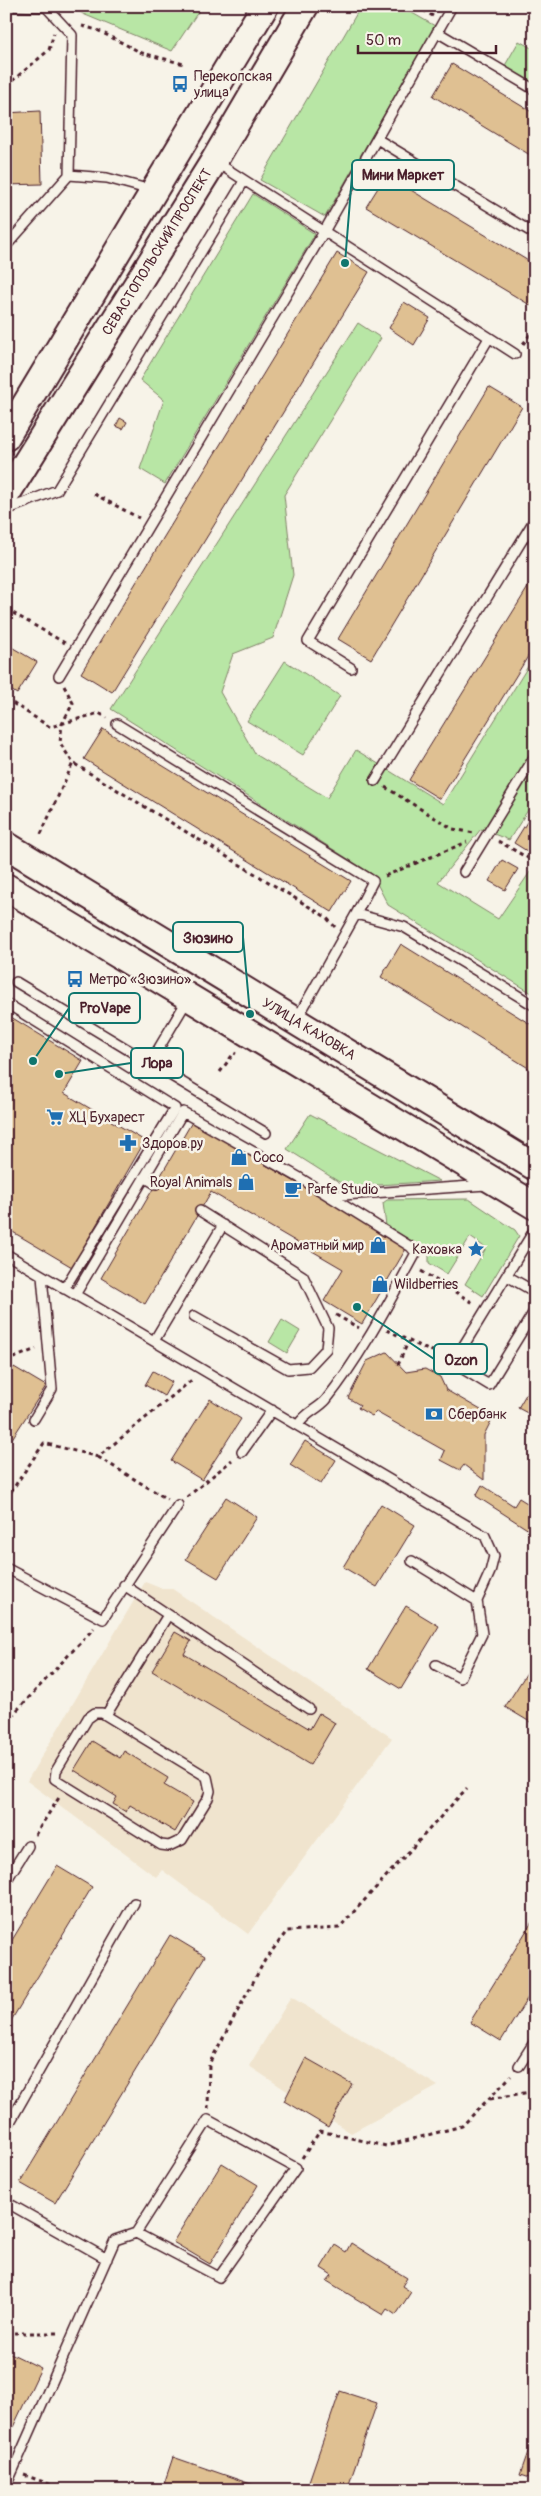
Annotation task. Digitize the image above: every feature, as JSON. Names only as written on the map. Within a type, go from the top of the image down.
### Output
[{"type":"main road","name":"СЕВАСТОПОЛЬСКИЙ ПРОСПЕКТ","points":[[6,495],[22,434],[155,192],[265,6]]},
{"type":"main road","name":"СЕВАСТОПОЛЬСКИЙ ПРОСПЕКТ","points":[[22,434],[214,161],[305,6]]},
{"type":"main road","name":"УЛИЦА КАХОВКА","points":[[6,845],[535,1167]]},
{"type":"main road","points":[[6,887],[535,1206]]},
{"type":"lane","points":[[6,246],[69,175],[72,35],[46,7],[9,6]]},
{"type":"lane","points":[[59,676],[324,230],[452,6]]},
{"type":"lane","points":[[437,32],[535,90]]},
{"type":"lane","points":[[377,139],[535,234]]},
{"type":"lane","points":[[214,161],[515,354]]},
{"type":"lane","points":[[69,175],[107,178],[155,192]]},
{"type":"lane","points":[[6,510],[57,490],[244,181]]},
{"type":"lane","points":[[351,668],[308,641],[489,338]]},
{"type":"lane","points":[[375,781],[535,519]]},
{"type":"lane","points":[[118,724],[373,881],[343,938],[295,1021]]},
{"type":"lane","points":[[464,872],[535,756]]},
{"type":"lane","points":[[356,914],[404,927],[535,1006]]},
{"type":"lane","points":[[16,982],[266,1133]]},
{"type":"lane","points":[[150,1063],[189,997]]},
{"type":"lane","points":[[6,1003],[175,1108],[64,1288]]},
{"type":"lane","points":[[74,1295],[183,1112],[329,1196],[411,1247],[416,1253],[371,1335],[324,1402],[304,1415],[298,1425]]},
{"type":"lane","points":[[144,1177],[156,1184]]},
{"type":"lane","points":[[329,1196],[499,1184]]},
{"type":"lane","points":[[194,1316],[288,1369],[309,1367],[326,1349],[328,1328],[304,1276],[200,1211]]},
{"type":"lane","points":[[154,1341],[223,1225]]},
{"type":"lane","points":[[535,1228],[453,1363],[489,1385],[535,1310]]},
{"type":"lane","points":[[6,1254],[485,1536],[494,1556],[490,1572],[477,1601],[482,1634],[460,1678],[436,1665]]},
{"type":"lane","points":[[34,1418],[52,1389],[42,1276]]},
{"type":"lane","points":[[506,1276],[535,1292]]},
{"type":"lane","points":[[242,1452],[272,1410]]},
{"type":"lane","points":[[6,1568],[103,1619],[178,1505]]},
{"type":"lane","points":[[412,1561],[477,1601]]},
{"type":"lane","points":[[124,1585],[309,1709]]},
{"type":"lane","points":[[106,1715],[168,1615]]},
{"type":"lane","points":[[95,1713],[106,1715],[207,1777],[210,1790],[208,1798],[182,1840],[176,1844],[161,1846],[55,1779],[56,1771],[88,1718],[95,1713]]},
{"type":"lane","points":[[6,1881],[28,1846]]},
{"type":"lane","points":[[6,2129],[134,1903]]},
{"type":"lane","points":[[520,2066],[535,2041]]},
{"type":"lane","points":[[6,2486],[115,2240],[136,2233],[208,2120],[296,2168],[219,2277],[136,2233]]},
{"type":"lane","points":[[6,2202],[107,2259]]},
{"type":"path","points":[[416,6],[443,22]]},
{"type":"path","points":[[6,86],[49,50],[58,18],[97,30],[142,53],[184,64]]},
{"type":"path","points":[[515,354],[535,328]]},
{"type":"path","points":[[94,494],[138,517]]},
{"type":"path","points":[[6,609],[67,644]]},
{"type":"path","points":[[59,676],[73,703],[62,724],[60,743],[73,763],[326,917],[343,938]]},
{"type":"path","points":[[6,699],[50,727],[99,713],[118,724]]},
{"type":"path","points":[[40,834],[73,763]]},
{"type":"path","points":[[375,781],[452,829],[487,834],[535,862]]},
{"type":"path","points":[[386,875],[487,834]]},
{"type":"path","points":[[220,1072],[234,1053],[242,1058]]},
{"type":"path","points":[[410,1264],[465,1298]]},
{"type":"path","points":[[317,1304],[371,1335]]},
{"type":"path","points":[[377,1324],[408,1342],[428,1350],[448,1353]]},
{"type":"path","points":[[398,1364],[408,1342]]},
{"type":"path","points":[[6,1361],[48,1344]]},
{"type":"path","points":[[98,1457],[204,1370]]},
{"type":"path","points":[[6,1499],[44,1443],[98,1457],[178,1505],[242,1452]]},
{"type":"path","points":[[6,1722],[103,1619]]},
{"type":"path","points":[[208,2120],[209,2064],[265,1960],[287,1931],[339,1928],[466,1788]]},
{"type":"path","points":[[28,1846],[56,1803]]},
{"type":"path","points":[[296,2168],[320,2131],[386,2146],[462,2126],[520,2066]]},
{"type":"path","points":[[490,2099],[535,2091]]},
{"type":"path","points":[[6,2333],[74,2333]]},
{"type":"path","points":[[13,2471],[66,2490]]},
{"type":"shaded area","points":[[145,1582],[160,1588],[171,1588],[392,1738],[248,1934],[162,1870],[156,1877],[27,1781]]},
{"type":"shaded area","points":[[291,1997],[438,2086],[351,2133],[249,2066]]},
{"type":"green space","points":[[71,6],[202,6],[172,51],[83,14]]},
{"type":"green space","points":[[361,6],[400,6],[435,26],[325,217],[260,180]]},
{"type":"green space","points":[[519,41],[535,50],[535,87],[503,69]]},
{"type":"green space","points":[[253,194],[315,234],[165,484],[140,469],[164,400],[140,380]]},
{"type":"green space","points":[[358,323],[381,338],[284,495],[293,575],[273,638],[233,654],[220,692],[255,754],[327,798],[356,750],[443,804],[535,655],[535,799],[509,840],[481,829],[438,882],[498,919],[530,872],[535,875],[535,995],[388,905],[372,874],[111,709]]},
{"type":"green space","points":[[285,661],[340,696],[303,755],[247,721]]},
{"type":"green space","points":[[310,1114],[440,1181],[347,1187],[287,1149]]},
{"type":"green space","points":[[469,1199],[515,1230],[519,1236],[483,1296],[465,1284],[486,1248],[470,1237],[447,1274],[429,1263],[429,1251],[386,1226],[383,1203],[387,1200]]},
{"type":"green space","points":[[282,1320],[300,1331],[287,1353],[269,1342]]},
{"type":"building","points":[[6,24],[9,24],[9,61],[6,61]]},
{"type":"building","points":[[452,64],[535,114],[535,158],[433,96]]},
{"type":"building","points":[[40,111],[42,184],[6,185],[6,113]]},
{"type":"building","points":[[386,175],[535,265],[535,308],[366,207]]},
{"type":"building","points":[[337,253],[369,272],[112,692],[81,673]]},
{"type":"building","points":[[404,302],[430,318],[414,345],[389,328]]},
{"type":"building","points":[[489,387],[522,407],[371,659],[338,639]]},
{"type":"building","points":[[120,418],[127,422],[123,429],[116,426]]},
{"type":"building","points":[[535,576],[535,645],[440,799],[409,780]]},
{"type":"building","points":[[8,645],[37,662],[17,694],[6,687]]},
{"type":"building","points":[[103,729],[351,881],[332,912],[84,759]]},
{"type":"building","points":[[535,809],[535,856],[514,843]]},
{"type":"building","points":[[502,860],[518,869],[505,890],[489,881]]},
{"type":"building","points":[[401,944],[535,1027],[535,1072],[381,977]]},
{"type":"building","name":"ХЦ Бухарест","points":[[6,1014],[83,1061],[64,1093],[145,1141],[72,1267],[6,1228]]},
{"type":"building","points":[[192,1122],[407,1247],[362,1324],[324,1301],[343,1269],[211,1192],[145,1304],[101,1278]]},
{"type":"building","name":"Сбербанк","points":[[387,1352],[406,1372],[425,1369],[440,1377],[446,1390],[493,1417],[484,1435],[484,1480],[464,1465],[460,1470],[441,1460],[445,1451],[376,1412],[372,1416],[358,1408],[360,1405],[348,1398],[367,1361]]},
{"type":"building","points":[[14,1367],[46,1386],[6,1448],[6,1379]]},
{"type":"building","points":[[153,1371],[172,1382],[164,1396],[145,1385]]},
{"type":"building","points":[[535,1379],[535,1417],[518,1408]]},
{"type":"building","points":[[210,1399],[241,1419],[202,1480],[171,1461]]},
{"type":"building","points":[[305,1441],[336,1460],[321,1484],[290,1465]]},
{"type":"building","points":[[482,1485],[514,1506],[519,1498],[535,1508],[535,1534],[476,1496]]},
{"type":"building","points":[[226,1497],[257,1517],[218,1578],[186,1559]]},
{"type":"building","points":[[381,1504],[415,1525],[377,1587],[343,1567]]},
{"type":"building","points":[[406,1606],[439,1626],[401,1689],[368,1669]]},
{"type":"building","points":[[175,1632],[191,1641],[184,1654],[310,1729],[319,1713],[335,1723],[310,1765],[152,1671]]},
{"type":"building","points":[[535,1660],[535,1725],[505,1707]]},
{"type":"building","points":[[92,1741],[120,1758],[124,1751],[168,1778],[164,1785],[193,1802],[175,1832],[130,1805],[126,1812],[113,1804],[117,1797],[74,1770]]},
{"type":"building","points":[[57,1866],[92,1887],[6,2029],[6,1950]]},
{"type":"building","points":[[535,1917],[535,1986],[501,2041],[470,2022]]},
{"type":"building","points":[[170,1935],[205,1956],[55,2203],[20,2183]]},
{"type":"building","points":[[306,2058],[352,2084],[328,2127],[284,2101]]},
{"type":"building","points":[[222,2163],[258,2185],[210,2264],[173,2242]]},
{"type":"building","points":[[351,2243],[407,2278],[402,2286],[411,2292],[396,2315],[387,2309],[383,2315],[327,2281],[332,2275],[321,2268],[335,2245],[346,2252]]},
{"type":"building","points":[[6,2351],[41,2368],[6,2442]]},
{"type":"building","points":[[340,2391],[377,2403],[347,2490],[306,2490]]},
{"type":"building","points":[[535,2432],[535,2480],[520,2475]]},
{"type":"building","points":[[173,2457],[268,2490],[162,2490]]},
{"type":"place","name":"Перекопская улица","points":[[180,84]]},
{"type":"place","name":"Мини Маркет","points":[[345,263]]},
{"type":"place","name":"Метро «Зюзино»","points":[[75,979]]},
{"type":"place","name":"Зюзино","points":[[250,1014]]},
{"type":"place","name":"ProVape","points":[[33,1061]]},
{"type":"place","name":"Лора","points":[[59,1074]]},
{"type":"place","name":"ХЦ Бухарест","points":[[55,1117]]},
{"type":"place","name":"Здоров.ру","points":[[128,1143]]},
{"type":"place","name":"Coco","points":[[239,1157]]},
{"type":"place","name":"Royal Animals","points":[[246,1182]]},
{"type":"place","name":"Parfe Studio","points":[[293,1189]]},
{"type":"place","name":"Ароматный мир","points":[[378,1245]]},
{"type":"place","name":"Каховка","points":[[476,1249]]},
{"type":"place","name":"Wildberries","points":[[380,1284]]},
{"type":"place","name":"Ozon","points":[[357,1307]]},
{"type":"place","name":"Сбербанк","points":[[434,1414]]}]
